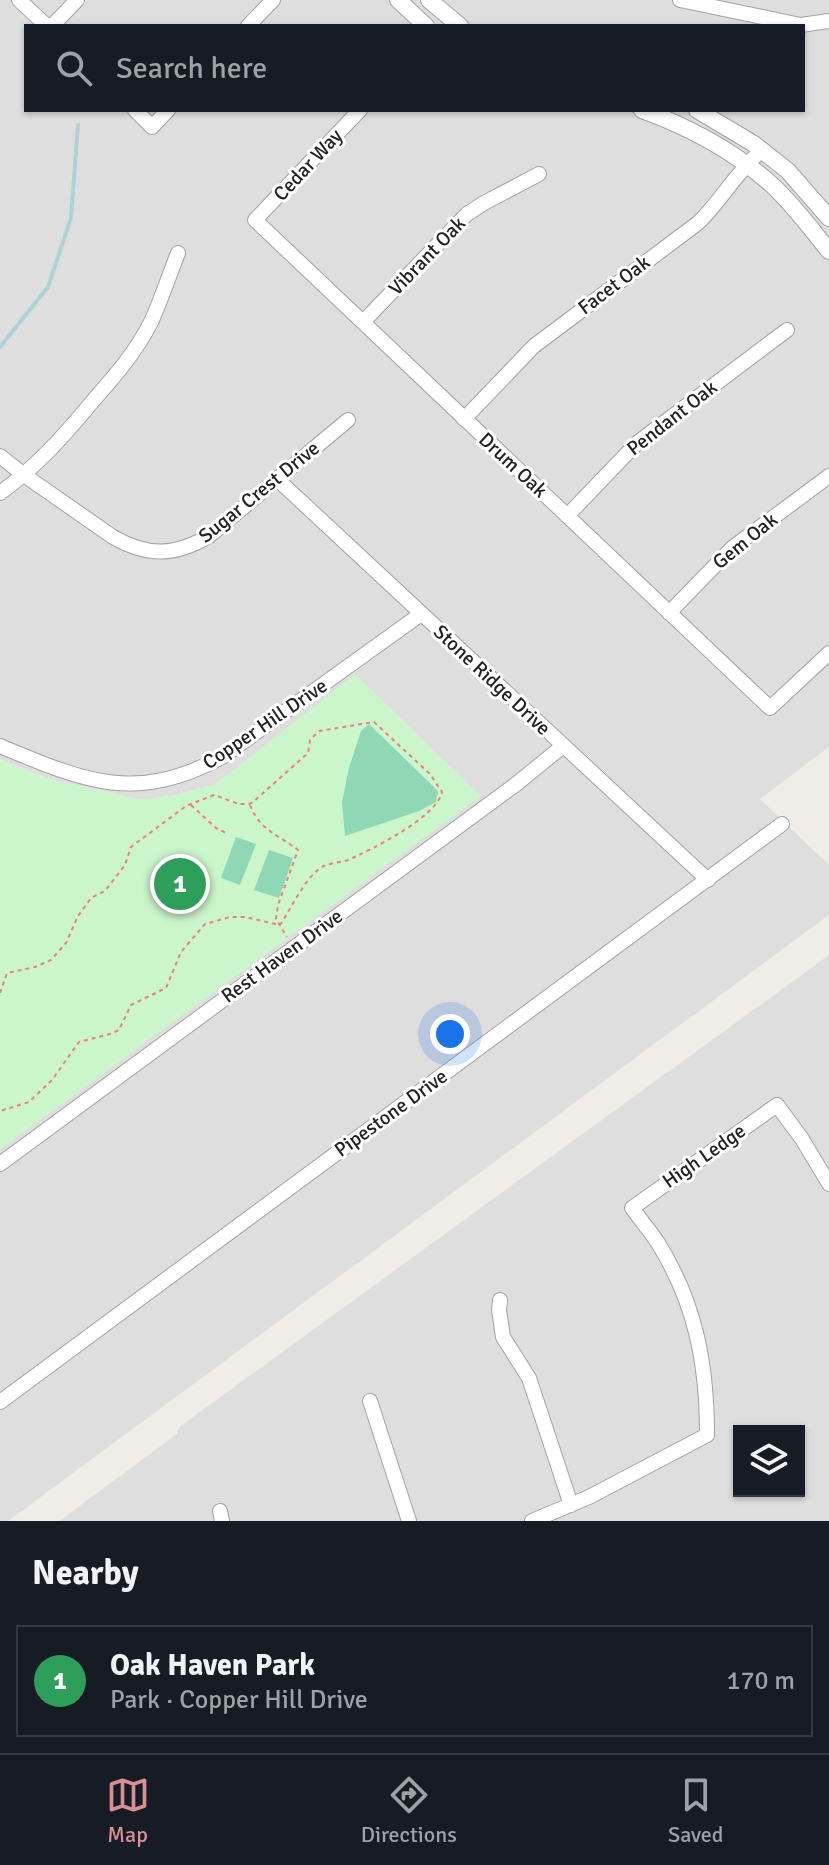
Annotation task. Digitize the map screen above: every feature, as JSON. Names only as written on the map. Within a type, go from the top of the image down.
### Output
[{"type":"street","points":[[19,0],[48,24]]},
{"type":"street","points":[[52,24],[77,0]]},
{"type":"street","points":[[250,24],[273,0]]},
{"type":"street","points":[[398,0],[424,24]]},
{"type":"street","points":[[429,0],[442,21]]},
{"type":"street","points":[[680,0],[796,24]]},
{"type":"street","points":[[805,24],[829,21]]},
{"type":"street","points":[[137,112],[152,127],[166,112]]},
{"type":"street","name":"Cedar Way","points":[[255,220],[358,112]]},
{"type":"street","points":[[647,112],[705,137],[746,163],[773,186],[829,251]]},
{"type":"street","points":[[701,112],[762,150],[788,171],[829,218]]},
{"type":"street","name":"Facet Oak","points":[[464,419],[534,346],[698,223],[710,212],[746,163],[762,150]]},
{"type":"street","name":"Vibrant Oak","points":[[363,322],[467,214],[539,174]]},
{"type":"street","name":"Drum Oak","points":[[255,220],[770,708],[829,653]]},
{"type":"street","points":[[0,493],[52,450],[120,370],[150,322],[178,253]]},
{"type":"street","name":"Pendant Oak","points":[[567,516],[637,443],[787,330]]},
{"type":"street","name":"Sugar Crest Drive","points":[[0,456],[128,546],[161,552],[194,545],[209,536],[348,420]]},
{"type":"street","name":"Gem Oak","points":[[669,613],[732,548],[829,476]]},
{"type":"street","name":"Stone Ridge Drive","points":[[277,479],[708,880]]},
{"type":"street","name":"Copper Hill Drive","points":[[0,746],[93,780],[131,784],[187,774],[222,757],[421,614]]},
{"type":"street","name":"Rest Haven Drive","points":[[0,1164],[515,785],[563,746]]},
{"type":"street","name":"Pipestone Drive","points":[[0,1402],[782,824]]},
{"type":"street","name":"High Ledge","points":[[571,1505],[707,1435],[703,1363],[687,1300],[657,1241],[632,1208],[777,1105],[829,1184]]},
{"type":"street","points":[[500,1300],[503,1337],[529,1378],[571,1505],[532,1521]]},
{"type":"street","points":[[370,1401],[409,1521]]},
{"type":"path","points":[[0,993],[7,973],[51,960],[66,943],[78,916],[91,898],[105,891],[125,865],[131,847],[190,804],[214,795],[239,804],[249,804],[308,753],[314,733],[374,722],[430,774],[442,792],[440,801],[418,821],[387,840],[346,861],[320,868],[280,925]]},
{"type":"path","points":[[190,804],[216,828],[228,834]]},
{"type":"path","points":[[249,804],[254,815],[276,837],[298,850],[276,919],[294,948]]},
{"type":"path","points":[[0,1111],[29,1102],[52,1080],[79,1042],[119,1030],[131,1005],[166,988],[181,952],[205,924],[230,917],[245,917],[280,925]]},
{"type":"shaded area","points":[[0,0],[829,0],[829,747],[760,799],[829,865],[829,915],[8,1521],[0,1521],[0,1149],[480,796],[356,675],[216,784],[176,795],[141,800],[50,779],[0,759]]},
{"type":"shaded area","points":[[829,955],[829,1521],[59,1521],[177,1434],[179,1427]]},
{"type":"green space","points":[[355,674],[481,796],[0,1149],[0,759],[50,779],[141,800],[176,795],[216,784]]},
{"type":"green space","points":[[369,724],[438,791],[436,802],[419,811],[345,836],[342,802],[349,768],[361,731]]},
{"type":"green space","points":[[236,837],[256,844],[240,885],[221,878]]},
{"type":"green space","points":[[269,850],[293,858],[279,898],[254,890]]},
{"type":"waterway","points":[[0,347],[48,287],[71,218],[78,125]]},
{"type":"place","name":"Oak Haven Park","points":[[180,884]]}]
